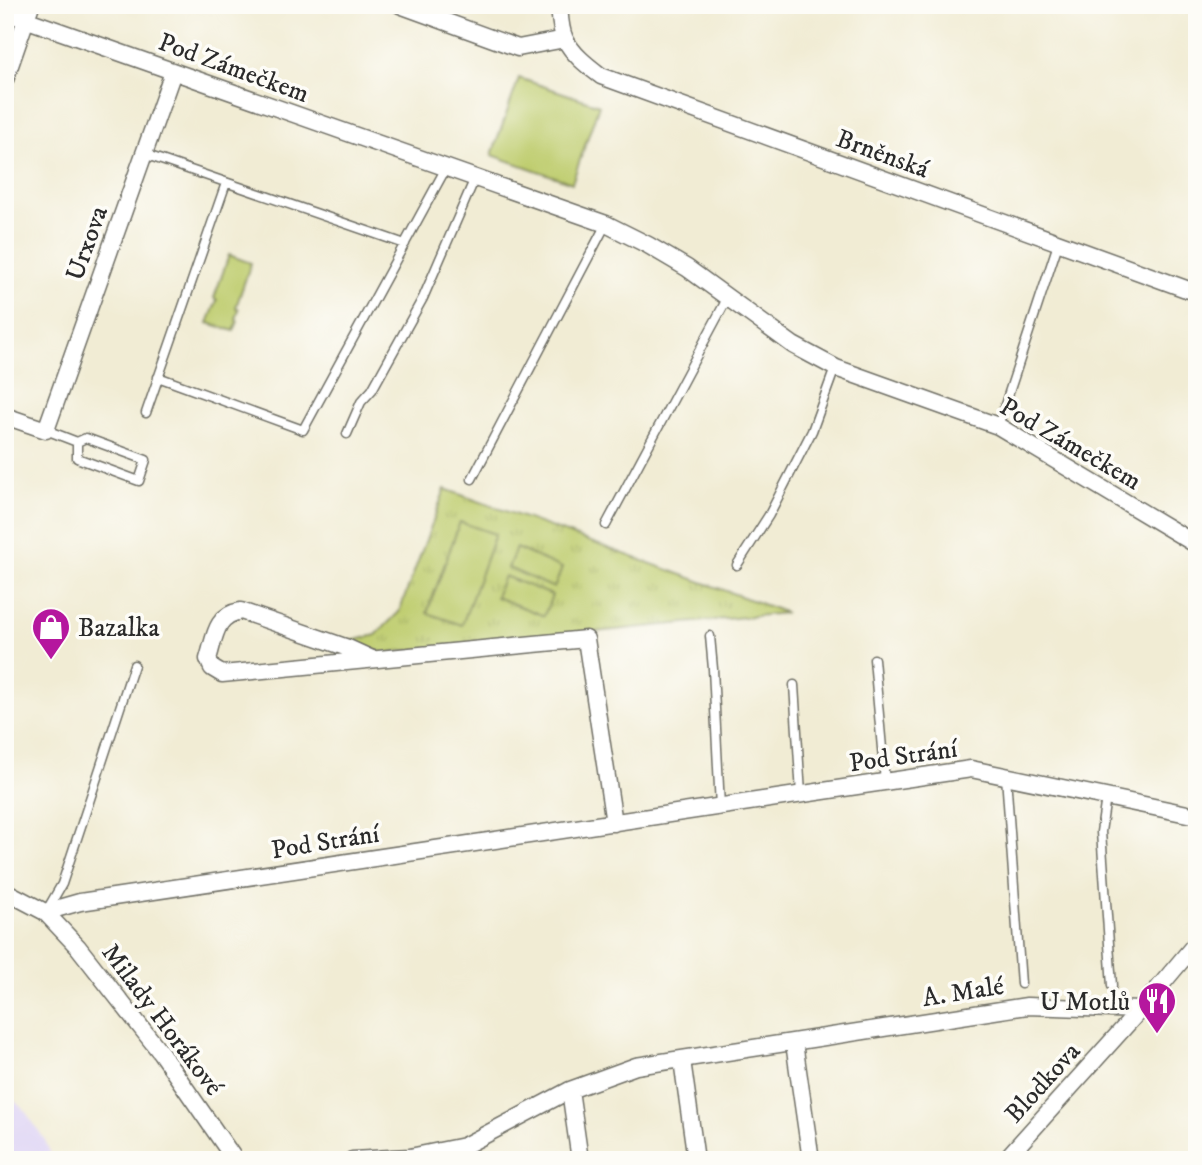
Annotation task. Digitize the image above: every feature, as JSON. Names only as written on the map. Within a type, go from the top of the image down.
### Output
[{"type":"street","points":[[400,5],[517,48],[565,39],[559,5]]},
{"type":"street","name":"Pod Zámečkem","points":[[5,12],[29,12],[173,72],[606,224],[668,257],[793,345],[835,368],[998,426],[1197,545]]},
{"type":"street","points":[[5,80],[29,12]]},
{"type":"street","name":"Brněnská","points":[[565,39],[580,59],[601,76],[1197,293]]},
{"type":"street","name":"Urxova","points":[[46,430],[173,72]]},
{"type":"street","points":[[5,416],[46,430]]},
{"type":"street","points":[[373,659],[241,611],[231,612],[221,619],[208,659],[212,668],[222,674],[586,639],[614,822]]},
{"type":"street","name":"Pod Strání","points":[[45,912],[80,902],[971,769],[1197,816]]},
{"type":"street","name":"Milady Horákové","points":[[5,891],[45,912],[78,947],[161,1053],[235,1160]]},
{"type":"street","name":"Blodkova","points":[[1005,1160],[1140,1010],[1197,942]]},
{"type":"street","name":"A. Malé","points":[[352,1160],[464,1153],[570,1090],[636,1066],[1027,1006],[1140,1010]]},
{"type":"street","points":[[794,1043],[811,1160]]},
{"type":"street","points":[[682,1060],[696,1160]]},
{"type":"street","points":[[570,1090],[580,1160]]},
{"type":"lane","points":[[144,154],[405,244]]},
{"type":"lane","points":[[158,377],[303,430],[446,168]]},
{"type":"lane","points":[[347,434],[361,402],[372,390],[423,298],[475,178]]},
{"type":"lane","points":[[146,412],[226,183]]},
{"type":"lane","points":[[472,479],[606,224]]},
{"type":"lane","points":[[998,426],[1058,244]]},
{"type":"lane","points":[[607,525],[728,298]]},
{"type":"lane","points":[[737,565],[769,515],[812,430],[835,368]]},
{"type":"lane","points":[[46,430],[78,442],[86,438],[146,460],[139,481],[77,458],[78,442]]},
{"type":"lane","points":[[709,636],[720,807]]},
{"type":"lane","points":[[874,659],[885,782]]},
{"type":"lane","points":[[45,912],[62,884],[134,664]]},
{"type":"lane","points":[[794,685],[800,794]]},
{"type":"lane","points":[[1006,776],[1021,984]]},
{"type":"lane","points":[[1106,797],[1101,832],[1112,986]]},
{"type":"shaded area","points":[[5,1092],[25,1111],[45,1140],[53,1160],[5,1160]]},
{"type":"green space","points":[[519,78],[599,105],[572,183],[492,155]]},
{"type":"green space","points":[[229,255],[251,263],[236,307],[239,309],[238,321],[234,331],[208,323]]},
{"type":"green space","points":[[445,489],[786,613],[382,653],[352,641],[376,635],[399,612]]},
{"type":"green space","points":[[460,522],[495,534],[462,625],[427,613]]},
{"type":"green space","points":[[516,548],[562,568],[554,588],[508,568]]},
{"type":"green space","points":[[504,576],[552,595],[544,616],[496,597]]},
{"type":"place","name":"Bazalka","points":[[51,661]]},
{"type":"place","name":"U Motlů","points":[[1157,1035]]}]
